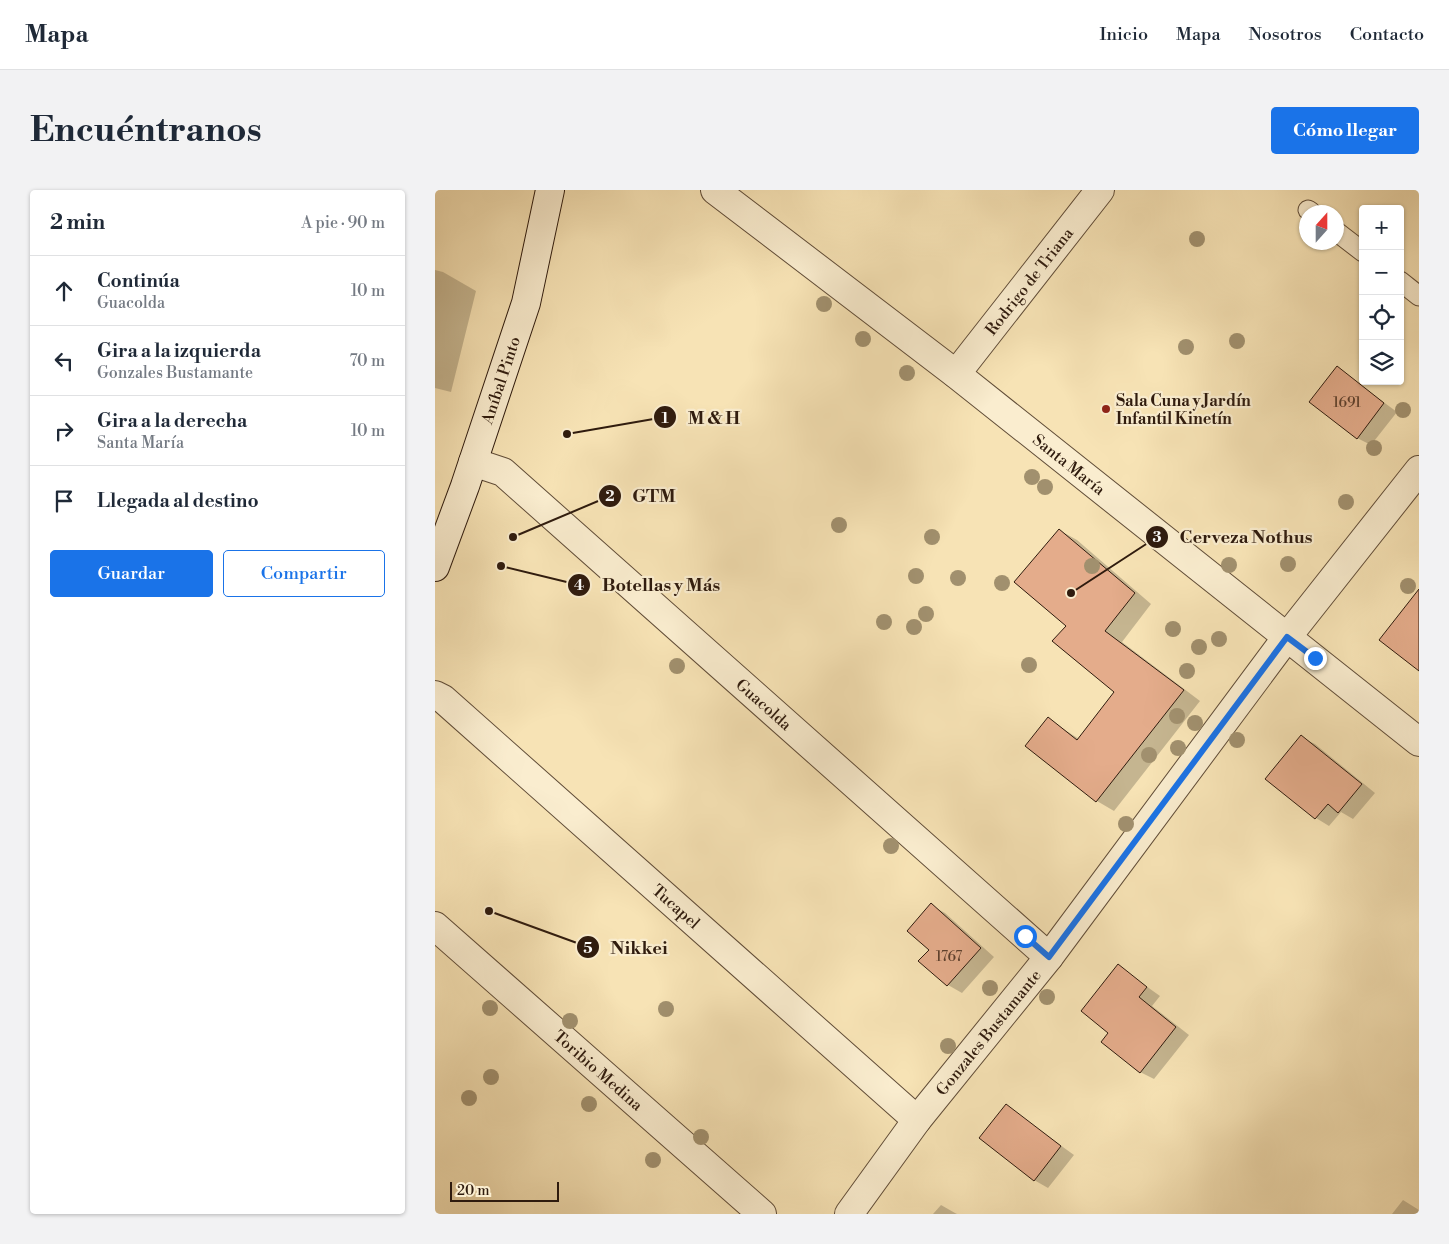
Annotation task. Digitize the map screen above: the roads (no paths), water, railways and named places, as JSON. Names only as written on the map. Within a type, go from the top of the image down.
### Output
[{"type":"street","name":"Aníbal Pinto","points":[[435,567],[473,462],[526,303],[550,190]]},
{"type":"street","name":"Santa María","points":[[715,190],[956,374],[1419,742]]},
{"type":"street","name":"Rodrigo de Triana","points":[[956,374],[1100,190]]},
{"type":"street","name":"Guacolda","points":[[473,462],[503,472],[1049,957]]},
{"type":"street","name":"Gonzales Bustamante","points":[[849,1214],[917,1120],[1049,957],[1287,637],[1419,470]]},
{"type":"street","name":"Tucapel","points":[[435,696],[443,699],[917,1120]]},
{"type":"street","name":"Toribio Medina","points":[[435,926],[762,1214]]},
{"type":"lane","points":[[1344,237],[1360,250]]},
{"type":"lane","points":[[1404,284],[1419,296]]},
{"type":"place","name":"Sala Cuna y Jardín Infantil Kinetín","points":[[1106,409]]},
{"type":"place","name":"M & H","points":[[567,434]]},
{"type":"place","name":"GTM","points":[[513,537]]},
{"type":"place","name":"Botellas y Más","points":[[501,566]]},
{"type":"place","name":"Cerveza Nothus","points":[[1071,593]]},
{"type":"place","name":"Nikkei","points":[[489,911]]}]
